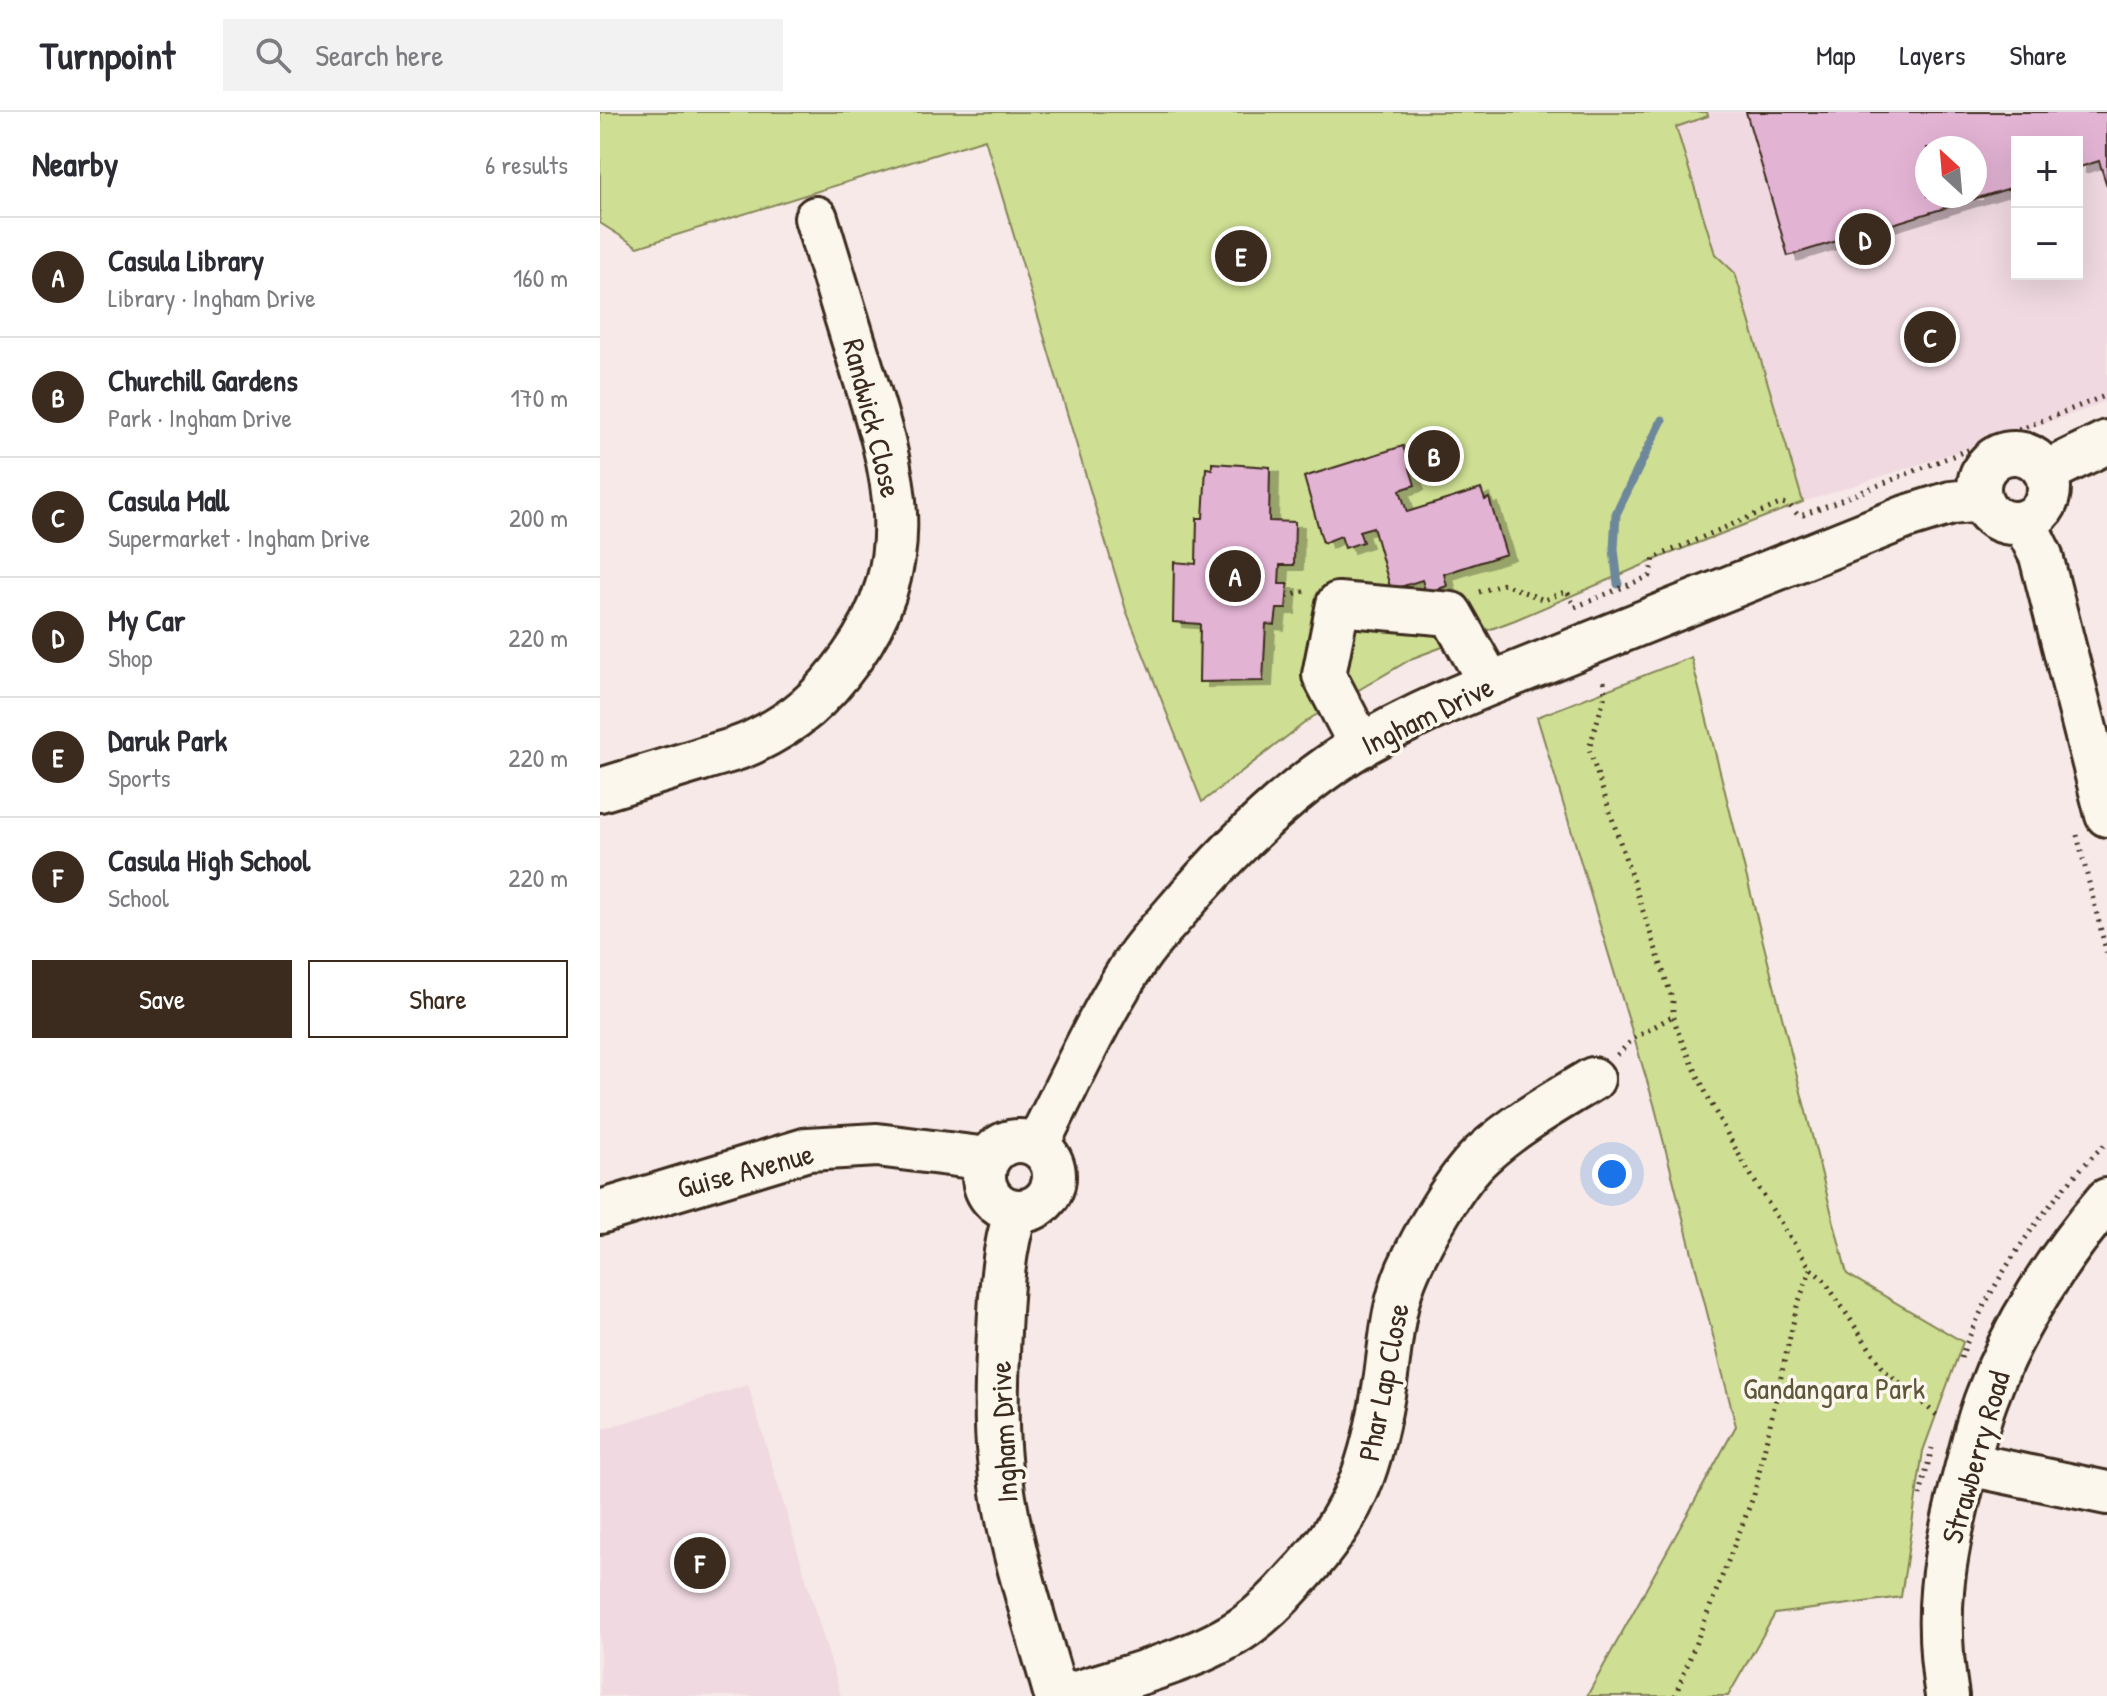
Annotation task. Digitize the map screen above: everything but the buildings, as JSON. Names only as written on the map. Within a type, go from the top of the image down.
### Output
[{"type":"street","name":"Randwick Close","points":[[601,787],[749,744],[781,727],[815,704],[839,675],[864,640],[881,603],[893,561],[898,519],[892,471],[816,218]]},
{"type":"street","points":[[2046,472],[2107,442]]},
{"type":"street","points":[[2024,454],[2032,457],[2046,472],[2050,486],[2047,502],[2033,519],[2024,522],[2001,521],[1986,511],[1980,500],[1978,491],[1983,472],[1989,463],[2003,455],[2024,454]]},
{"type":"street","name":"Ingham Drive","points":[[1037,1145],[1095,1028],[1139,956],[1200,882],[1260,824],[1361,746],[1432,707],[1906,517],[1951,503],[1980,500]]},
{"type":"street","points":[[2024,522],[2041,556],[2107,815]]},
{"type":"street","points":[[1361,746],[1324,675],[1338,604],[1451,614],[1490,683]]},
{"type":"street","name":"Phar Lap Close","points":[[1066,1696],[1201,1651],[1245,1627],[1316,1558],[1348,1513],[1366,1471],[1381,1406],[1392,1320],[1407,1271],[1440,1210],[1481,1155],[1530,1117],[1593,1079]]},
{"type":"street","points":[[1021,1140],[1037,1145],[1051,1160],[1054,1182],[1046,1199],[1038,1206],[1016,1211],[998,1205],[986,1188],[984,1178],[988,1159],[1008,1142],[1021,1140]]},
{"type":"street","name":"Guise Avenue","points":[[600,1212],[808,1149],[877,1145],[988,1159]]},
{"type":"street","name":"Strawberry Road","points":[[1947,1696],[1940,1653],[1940,1594],[1951,1527],[1986,1398],[2009,1347],[2052,1274],[2085,1225],[2107,1200]]},
{"type":"street","name":"Ingham Drive","points":[[1016,1211],[1001,1289],[997,1361],[999,1460],[1012,1537],[1056,1696]]},
{"type":"street","points":[[1968,1464],[2107,1493]]},
{"type":"path","points":[[1615,591],[1650,576],[1654,558],[1782,503],[1803,515],[2107,395]]},
{"type":"path","points":[[1604,681],[1605,695],[1589,749],[1673,1001],[1671,1017],[1701,1084],[1748,1174],[1811,1269],[1824,1280],[1884,1370],[1940,1418]]},
{"type":"path","points":[[1593,1079],[1633,1039],[1671,1017]]},
{"type":"path","points":[[1675,1696],[1754,1495],[1797,1306],[1811,1269]]},
{"type":"shaded area","points":[[1707,112],[2107,112],[2107,400],[2085,410],[1803,502],[1735,273],[1715,254],[1676,127],[1707,116]]},
{"type":"shaded area","points":[[748,1385],[841,1696],[600,1696],[600,1430]]},
{"type":"green space","points":[[600,112],[1707,112],[1708,116],[1676,127],[1715,254],[1735,273],[1803,502],[1664,556],[1515,620],[1413,658],[1311,718],[1202,802],[1126,610],[985,139],[638,247],[600,223]]},
{"type":"green space","name":"Gandangara Park","points":[[1691,657],[1847,1274],[1963,1342],[1923,1451],[1901,1597],[1775,1614],[1728,1696],[1587,1696],[1736,1426],[1654,1104],[1537,717]]},
{"type":"waterway","points":[[1618,584],[1614,549],[1616,514],[1662,420]]},
{"type":"place","name":"My Car","points":[[1865,239]]},
{"type":"place","name":"Daruk Park","points":[[1241,256]]},
{"type":"place","name":"Casula Mall","points":[[1930,337]]},
{"type":"place","name":"Churchill Gardens","points":[[1434,456]]},
{"type":"place","name":"Casula Library","points":[[1235,576]]},
{"type":"place","name":"Casula High School","points":[[700,1563]]}]
